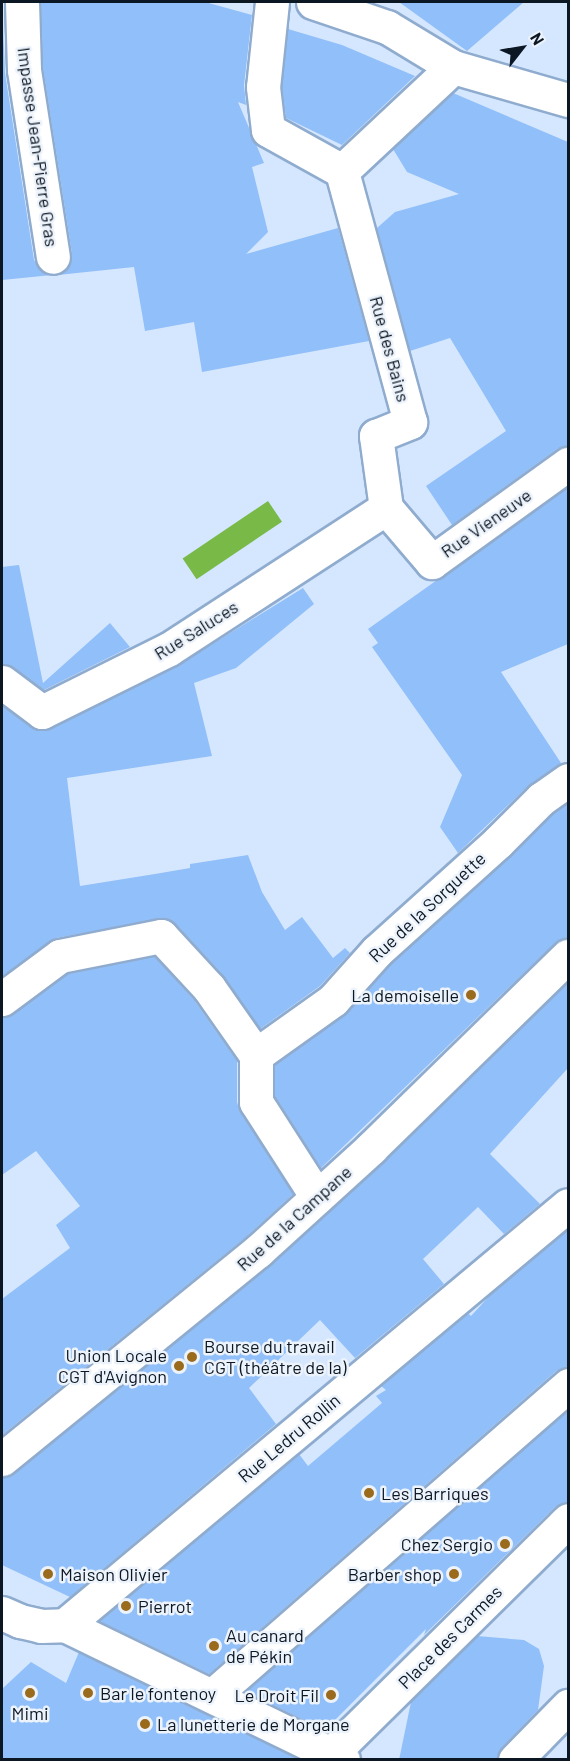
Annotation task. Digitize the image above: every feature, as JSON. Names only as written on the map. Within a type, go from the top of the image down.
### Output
[{"type":"street","name":"Impasse Jean-Pierre Gras","points":[[22,2],[24,70],[53,257]]},
{"type":"street","points":[[272,2],[263,87],[268,130],[342,171],[453,67]]},
{"type":"street","points":[[314,2],[378,14],[453,67],[568,100]]},
{"type":"street","name":"Rue des Bains","points":[[342,171],[410,422],[376,436],[386,508]]},
{"type":"street","name":"Rue Vieneuve","points":[[386,508],[432,562],[568,464]]},
{"type":"street","name":"Rue Saluces","points":[[2,682],[42,712],[169,649],[386,508]]},
{"type":"street","name":"Rue de la Sorguette","points":[[256,1055],[333,1000],[377,951],[498,842],[541,799],[568,780]]},
{"type":"street","points":[[2,999],[60,956],[161,936],[209,988],[256,1055],[256,1102],[318,1197]]},
{"type":"street","name":"Rue de la Campane","points":[[2,1459],[190,1308],[318,1197],[568,956]]},
{"type":"street","name":"Rue Ledru Rollin","points":[[26,1624],[568,1205]]},
{"type":"street","points":[[212,1696],[568,1385]]},
{"type":"street","name":"Place des Carmes","points":[[337,1757],[562,1538]]},
{"type":"street","points":[[26,1624],[212,1696],[337,1757]]},
{"type":"street","points":[[515,1760],[568,1706]]},
{"type":"shaded area","points":[[268,501],[282,522],[197,579],[183,559]]},
{"type":"building","points":[[2,2],[5,73],[34,260],[39,269],[52,275],[2,280]]},
{"type":"building","points":[[41,2],[205,2],[252,15],[244,85],[246,105],[238,102],[264,163],[252,167],[268,232],[246,254],[338,228],[369,341],[202,372],[194,322],[145,331],[134,267],[58,275],[70,264],[72,254],[43,68]]},
{"type":"building","points":[[399,2],[524,2],[467,51]]},
{"type":"building","points":[[288,29],[342,45],[415,76],[342,145],[286,118],[282,87]]},
{"type":"building","points":[[453,93],[568,142],[568,446],[557,449],[452,525],[426,486],[506,431],[450,338],[410,351],[377,228],[395,212],[459,194],[407,172],[393,149]]},
{"type":"building","points":[[568,487],[568,644],[501,672],[561,763],[528,786],[458,853],[440,827],[462,775],[372,647],[378,643],[368,629]]},
{"type":"building","points":[[19,565],[43,683],[110,623],[130,647],[44,690],[13,667],[2,664],[2,567]]},
{"type":"building","points":[[303,588],[314,604],[236,668],[194,683],[212,756],[67,778],[80,886],[190,868],[190,864],[248,855],[262,892],[285,930],[302,917],[333,958],[345,948],[350,953],[320,986],[260,1029],[223,975],[175,923],[166,918],[56,938],[2,976],[2,705],[31,727],[41,731],[50,729],[177,666]]},
{"type":"building","points":[[568,803],[568,938],[555,943],[321,1168],[275,1096],[275,1065],[344,1015],[390,964],[511,856],[553,813]]},
{"type":"building","points":[[154,956],[194,1000],[237,1061],[237,1102],[240,1112],[293,1194],[246,1237],[2,1435],[2,1299],[70,1248],[56,1225],[80,1206],[36,1151],[2,1175],[2,1017],[13,1014],[68,974]]},
{"type":"building","points":[[568,982],[568,1068],[490,1154],[540,1204],[504,1234],[478,1207],[423,1259],[444,1284],[355,1358],[320,1320],[249,1388],[276,1424],[70,1597],[2,1565],[2,1477],[14,1474],[271,1265],[384,1161]]},
{"type":"building","points":[[568,1229],[568,1367],[556,1371],[209,1674],[99,1621],[299,1454],[308,1466],[382,1403],[376,1396],[386,1390],[381,1386],[468,1313],[471,1316],[494,1291]]},
{"type":"building","points":[[568,1409],[568,1502],[555,1507],[424,1635],[426,1629],[325,1730],[245,1692]]},
{"type":"building","points":[[477,1636],[524,1640],[539,1649],[544,1666],[538,1710],[502,1747],[497,1760],[399,1760],[411,1702]]},
{"type":"building","points":[[79,1652],[297,1758],[2,1760],[2,1689],[31,1662],[66,1683]]},
{"type":"place","name":"La demoiselle","points":[[471,995]]},
{"type":"place","name":"Bourse du travail CGT (théâtre de la)","points":[[192,1357]]},
{"type":"place","name":"Union Locale CGT d'Avignon","points":[[179,1366]]},
{"type":"place","name":"Les Barriques","points":[[369,1493]]},
{"type":"place","name":"Chez Sergio","points":[[505,1544]]},
{"type":"place","name":"Maison Olivier","points":[[48,1574]]},
{"type":"place","name":"Barber shop","points":[[454,1574]]},
{"type":"place","name":"Pierrot","points":[[126,1606]]},
{"type":"place","name":"Au canard de Pékin","points":[[214,1646]]},
{"type":"place","name":"Mimi","points":[[30,1693]]},
{"type":"place","name":"Bar le fontenoy","points":[[88,1693]]},
{"type":"place","name":"Le Droit Fil","points":[[331,1695]]},
{"type":"place","name":"La lunetterie de Morgane","points":[[145,1724]]}]
